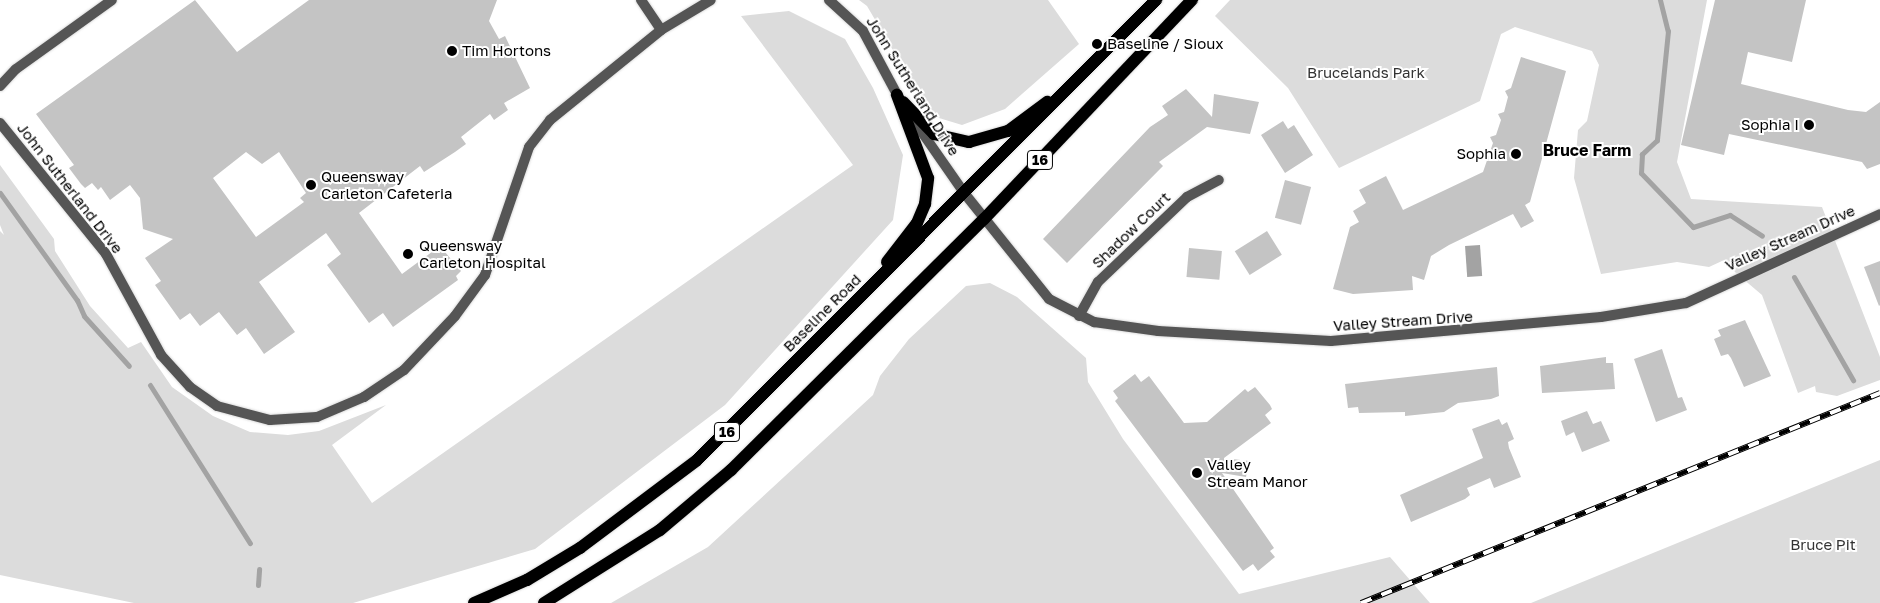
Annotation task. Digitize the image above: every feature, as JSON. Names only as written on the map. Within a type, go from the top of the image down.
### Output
[{"type":"main road","name":"Baseline Road","points":[[474,603],[554,565],[667,486],[965,194],[1156,0]]},
{"type":"main road","name":"16","points":[[544,603],[620,558],[698,500],[984,219],[1189,1]]},
{"type":"main road","points":[[897,95],[934,134],[979,141],[1008,131],[1078,80]]},
{"type":"main road","points":[[858,300],[916,223],[925,204],[926,164],[897,95]]},
{"type":"street","points":[[0,86],[16,69],[112,0]]},
{"type":"street","points":[[641,0],[660,30]]},
{"type":"street","name":"John Sutherland Drive","points":[[0,123],[106,254],[161,355],[190,387],[217,406],[270,420],[317,417],[364,397],[404,370],[455,316],[489,266],[538,133],[660,30],[710,0]]},
{"type":"street","name":"John Sutherland Drive","points":[[829,0],[863,31],[897,95],[965,194]]},
{"type":"street","name":"Shadow Court","points":[[1078,316],[1098,282],[1187,197],[1219,180]]},
{"type":"street","name":"Valley Stream Drive","points":[[965,194],[1033,284],[1049,299],[1078,316],[1158,331],[1331,341],[1601,317],[1686,303],[1880,214]]},
{"type":"green space","points":[[859,0],[1048,0],[1079,44],[1005,109],[962,125],[939,118],[921,98],[867,6]]},
{"type":"green space","name":"Brucelands Park","points":[[1230,0],[1707,0],[1677,162],[1691,199],[1822,207],[1880,357],[1880,380],[1837,396],[1816,392],[1815,386],[1798,393],[1762,295],[1722,261],[1709,267],[1677,262],[1601,274],[1574,178],[1578,130],[1587,121],[1599,65],[1592,51],[1515,27],[1501,34],[1480,101],[1339,168],[1288,88],[1215,16]]},
{"type":"green space","points":[[789,11],[845,39],[873,88],[903,155],[893,220],[725,405],[535,549],[353,603],[134,603],[0,575],[0,231],[4,235],[0,225],[0,165],[54,239],[55,251],[90,306],[128,348],[141,342],[172,387],[213,416],[250,432],[288,435],[319,431],[386,405],[332,445],[372,503],[853,165],[741,16]]},
{"type":"green space","points":[[990,283],[1017,297],[1086,358],[1088,382],[1123,439],[1239,594],[1390,557],[1430,603],[611,603],[708,547],[873,395],[880,376],[909,339],[966,286]]},
{"type":"green space","name":"Bruce Pit","points":[[1880,460],[1880,603],[1531,603]]},
{"type":"shaded area","points":[[1480,245],[1482,276],[1467,277],[1465,246]]},
{"type":"building","points":[[195,0],[237,52],[309,0],[497,0],[489,21],[499,39],[505,36],[530,88],[504,103],[508,110],[494,120],[490,114],[461,137],[466,144],[424,172],[420,166],[359,213],[402,274],[440,246],[461,271],[456,276],[458,280],[393,327],[383,313],[369,323],[327,265],[341,254],[326,233],[259,282],[295,332],[264,354],[246,328],[237,335],[219,312],[200,326],[190,313],[180,320],[155,285],[161,281],[145,258],[173,239],[143,229],[140,198],[130,185],[110,200],[101,187],[98,190],[92,183],[85,188],[69,168],[74,165],[36,114]],"holes":[[[246,152],[262,164],[279,152],[306,193],[300,198],[304,202],[256,237],[213,178]]]},
{"type":"building","points":[[1715,0],[1806,0],[1792,62],[1748,52],[1741,84],[1848,110],[1866,112],[1880,102],[1880,164],[1867,169],[1862,162],[1729,134],[1724,155],[1681,145]]},
{"type":"building","points":[[1521,57],[1566,71],[1530,202],[1525,205],[1534,221],[1521,228],[1513,214],[1449,245],[1431,256],[1424,280],[1412,276],[1413,290],[1353,294],[1333,289],[1350,227],[1359,222],[1353,211],[1366,203],[1359,190],[1386,176],[1403,210],[1483,172],[1493,143],[1490,137],[1496,135],[1501,120],[1498,114],[1504,112],[1508,97],[1505,91],[1511,88]]},
{"type":"building","points":[[1186,89],[1212,117],[1214,94],[1259,102],[1250,134],[1207,127],[1159,162],[1163,166],[1067,263],[1043,239],[1150,127],[1168,115],[1162,106]]},
{"type":"building","points":[[1283,121],[1288,129],[1294,125],[1313,155],[1285,173],[1261,135]]},
{"type":"building","points":[[1285,180],[1311,187],[1301,225],[1275,218]]},
{"type":"building","points":[[1267,231],[1282,255],[1250,275],[1235,251]]},
{"type":"building","points":[[1189,248],[1222,251],[1219,280],[1186,277]]},
{"type":"building","points":[[1880,261],[1880,305],[1879,306],[1864,267]]},
{"type":"building","points":[[1745,320],[1771,376],[1744,387],[1731,358],[1728,354],[1721,356],[1714,339],[1721,336],[1718,330]]},
{"type":"building","points":[[1662,349],[1678,398],[1682,397],[1687,410],[1656,422],[1634,359]]},
{"type":"building","points":[[1606,357],[1606,363],[1613,363],[1615,389],[1542,393],[1540,366]]},
{"type":"building","points":[[1497,367],[1499,396],[1491,399],[1458,403],[1444,412],[1405,416],[1405,412],[1359,413],[1358,407],[1348,408],[1345,384]]},
{"type":"building","name":"Valley Stream Manor","points":[[1135,374],[1141,382],[1149,376],[1184,423],[1207,422],[1245,389],[1248,392],[1255,387],[1270,405],[1272,409],[1265,415],[1271,423],[1224,458],[1249,461],[1246,477],[1222,473],[1274,548],[1270,551],[1275,557],[1258,571],[1253,564],[1243,571],[1115,401],[1118,398],[1113,391]]},
{"type":"building","points":[[1587,411],[1593,424],[1601,421],[1610,441],[1582,452],[1574,432],[1566,436],[1561,421]]},
{"type":"building","points":[[1499,419],[1502,425],[1507,422],[1514,439],[1508,442],[1509,448],[1521,477],[1494,488],[1490,478],[1467,488],[1470,495],[1465,499],[1411,522],[1400,495],[1483,458],[1472,429]]},
{"type":"waterway","points":[[1660,0],[1668,31],[1657,140],[1642,154],[1641,173],[1693,227],[1730,215],[1762,236]]},
{"type":"waterway","points":[[0,193],[77,300],[84,316],[129,366]]},
{"type":"waterway","points":[[1794,277],[1853,380]]},
{"type":"waterway","points":[[150,385],[250,543]]},
{"type":"waterway","points":[[258,585],[259,569]]},
{"type":"railway","points":[[1361,603],[1880,393]]},
{"type":"place","name":"Baseline / Sioux","points":[[1097,44]]},
{"type":"place","name":"Tim Hortons","points":[[452,51]]},
{"type":"place","name":"Sophia I","points":[[1809,125]]},
{"type":"place","name":"Sophia","points":[[1516,154]]},
{"type":"place","name":"Queensway Carleton Cafeteria","points":[[311,185]]},
{"type":"place","name":"Queensway Carleton Hospital","points":[[408,254]]},
{"type":"place","name":"Valley Stream Manor","points":[[1197,473]]},
{"type":"district","name":"Bruce Farm","points":[[1587,150]]}]
